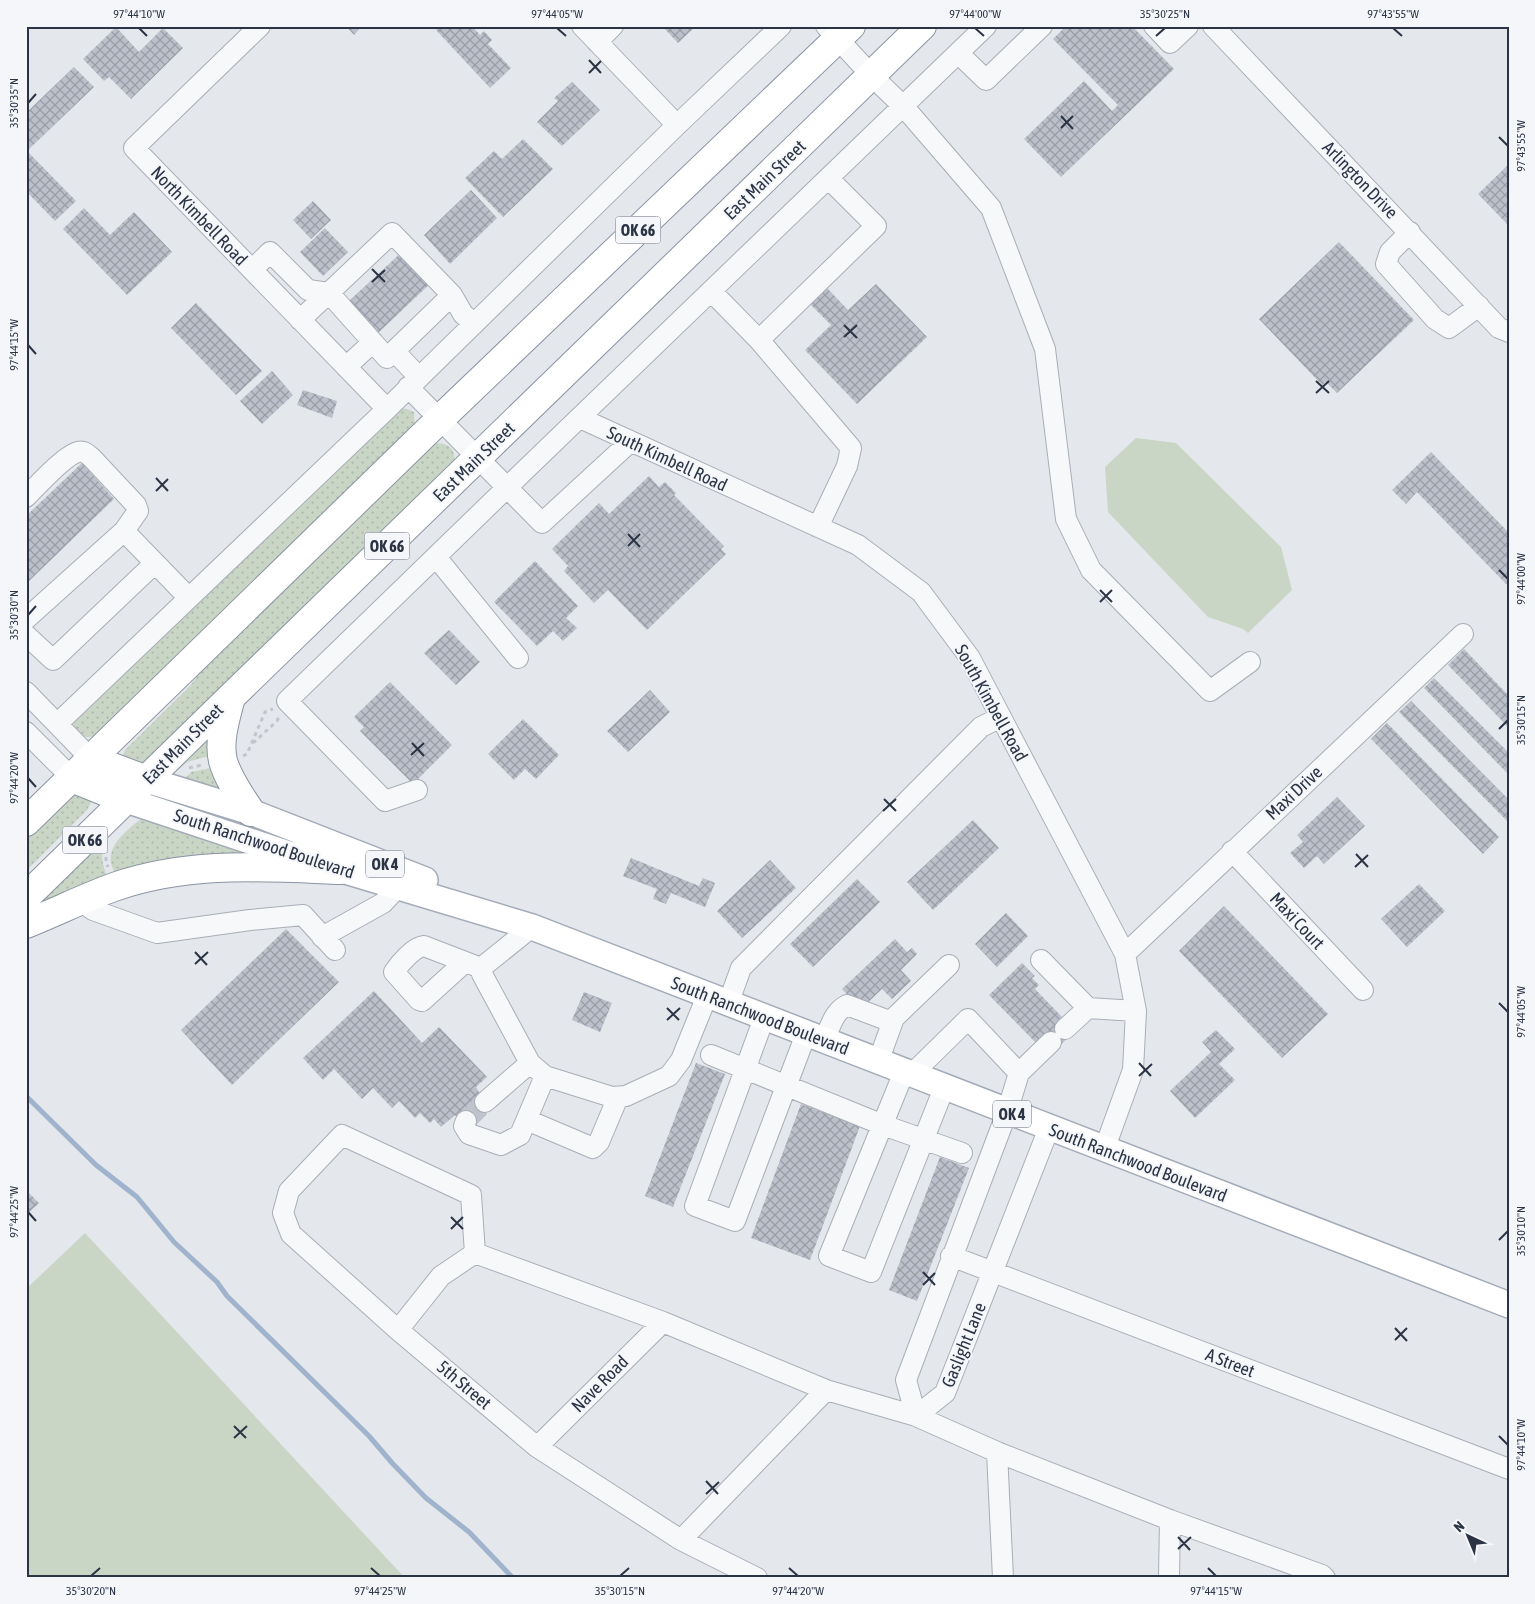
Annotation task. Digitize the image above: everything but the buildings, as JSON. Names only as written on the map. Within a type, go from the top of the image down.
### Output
[{"type":"highway","name":"East Main Street","points":[[26,897],[126,800],[158,782],[231,697],[922,26]]},
{"type":"highway","name":"OK 66","points":[[91,759],[838,31]]},
{"type":"highway","points":[[231,697],[222,736],[223,761],[235,787],[251,812]]},
{"type":"highway","points":[[26,822],[91,759]]},
{"type":"highway","name":"OK 4","points":[[91,759],[158,782]]},
{"type":"highway","points":[[72,778],[126,800]]},
{"type":"highway","name":"OK 4","points":[[26,924],[115,887],[164,874],[204,868],[240,866],[340,870]]},
{"type":"main road","name":"South Ranchwood Boulevard","points":[[158,782],[251,812],[442,886],[524,925],[1509,1305]]},
{"type":"main road","name":"South Ranchwood Boulevard","points":[[126,800],[340,870],[524,925]]},
{"type":"street","name":"North Kimbell Road","points":[[260,26],[134,148],[387,409]]},
{"type":"street","points":[[582,26],[676,125]]},
{"type":"street","points":[[597,42],[613,26]]},
{"type":"street","points":[[57,724],[387,409],[676,125],[781,26]]},
{"type":"street","points":[[417,790],[385,801],[288,701],[506,488],[986,26]]},
{"type":"street","points":[[958,53],[986,80],[1042,26]]},
{"type":"street","points":[[1154,26],[1170,43],[1188,26]]},
{"type":"street","name":"Arlington Drive","points":[[1213,26],[1500,328],[1509,332]]},
{"type":"street","points":[[838,31],[872,76],[904,107],[991,208],[1045,349],[1066,519],[1091,570],[1210,692],[1250,662]]},
{"type":"street","points":[[759,340],[876,226],[829,179]]},
{"type":"street","points":[[1410,232],[1390,252],[1386,264],[1435,319],[1450,328],[1479,306]]},
{"type":"street","points":[[300,320],[392,233],[452,295],[463,314],[474,324]]},
{"type":"street","points":[[252,270],[270,252],[308,290],[329,293],[387,358],[452,295]]},
{"type":"street","points":[[272,290],[290,272]]},
{"type":"street","points":[[711,291],[759,340],[851,448],[848,466],[818,527]]},
{"type":"street","points":[[346,367],[373,342]]},
{"type":"street","points":[[394,351],[413,382],[440,419],[542,524],[630,442]]},
{"type":"street","name":"South Kimbell Road","points":[[580,418],[858,546],[921,592],[970,658],[1125,954],[1136,1011],[1133,1070],[1104,1150]]},
{"type":"street","points":[[26,497],[68,457],[77,452],[83,452],[92,458],[136,505],[138,511],[124,531],[26,619]]},
{"type":"street","points":[[124,531],[189,598]]},
{"type":"street","points":[[436,556],[518,658]]},
{"type":"street","points":[[26,635],[53,660],[155,563]]},
{"type":"street","name":"Maxi Drive","points":[[1125,954],[1463,634]]},
{"type":"street","points":[[26,692],[91,759]]},
{"type":"street","points":[[524,925],[473,965],[482,974],[538,1069],[612,1097],[626,1096],[669,1076],[681,1060],[717,1000],[741,968],[981,727],[1001,717]]},
{"type":"street","points":[[26,732],[72,778]]},
{"type":"street","name":"Maxi Court","points":[[1232,851],[1363,990]]},
{"type":"street","points":[[80,901],[93,910],[157,933],[250,920],[303,915],[328,943],[383,903],[398,887]]},
{"type":"street","points":[[1041,960],[1088,1008],[1136,1011]]},
{"type":"street","points":[[878,1062],[894,1018],[949,965]]},
{"type":"street","points":[[764,1018],[695,1206],[735,1221],[786,1086],[815,1038],[834,1018],[840,1008],[847,1005],[892,1022]]},
{"type":"street","points":[[916,1416],[906,1380],[1007,1112],[1019,1072],[1088,1008]]},
{"type":"street","points":[[944,1088],[871,1272],[829,1256],[883,1125],[907,1074],[968,1019],[1019,1072]]},
{"type":"street","points":[[711,1055],[883,1125],[962,1153]]},
{"type":"street","points":[[485,1102],[538,1069]]},
{"type":"street","points":[[466,1121],[464,1126],[468,1134],[501,1145],[520,1135],[527,1120],[538,1069]]},
{"type":"street","points":[[527,1120],[593,1148],[599,1142],[618,1097]]},
{"type":"street","name":"Gaslight Lane","points":[[916,1416],[945,1393],[1049,1128]]},
{"type":"street","name":"5th Street","points":[[475,1253],[471,1195],[342,1135],[290,1191],[283,1213],[291,1234],[398,1330],[537,1447],[680,1540],[757,1578]]},
{"type":"street","points":[[398,1330],[441,1276],[475,1253],[663,1322],[826,1390],[916,1416],[997,1452],[1325,1578]]},
{"type":"street","name":"A Street","points":[[952,1256],[1509,1469]]},
{"type":"street","name":"Nave Road","points":[[537,1447],[663,1322]]},
{"type":"street","points":[[680,1540],[826,1390]]},
{"type":"street","points":[[997,1452],[1003,1578]]},
{"type":"street","points":[[1169,1578],[1170,1520]]},
{"type":"path","points":[[158,782],[190,767],[247,754],[265,712],[288,701]]},
{"type":"path","points":[[251,745],[277,721],[288,701]]},
{"type":"path","points":[[110,844],[106,849],[106,861],[115,887]]},
{"type":"green space","points":[[398,408],[414,412],[415,432],[100,735],[86,737],[80,734],[73,722]]},
{"type":"green space","points":[[1136,438],[1176,443],[1281,547],[1292,590],[1248,633],[1243,629],[1208,617],[1108,512],[1105,467]]},
{"type":"green space","points":[[434,443],[450,447],[454,454],[455,464],[144,766],[120,763],[125,750],[190,686],[224,640]]},
{"type":"green space","points":[[208,733],[213,755],[187,762],[168,779],[168,771]]},
{"type":"green space","points":[[216,767],[228,793],[181,782],[191,772]]},
{"type":"green space","points":[[77,791],[94,797],[87,810],[26,871],[26,831]]},
{"type":"green space","points":[[129,809],[135,811],[111,834],[103,849],[104,868],[109,881],[26,909]]},
{"type":"green space","points":[[147,814],[286,859],[117,878],[111,863],[113,848],[129,829]]},
{"type":"green space","points":[[85,1233],[405,1578],[26,1578],[26,1289]]},
{"type":"waterway","points":[[26,1096],[96,1165],[137,1197],[174,1242],[217,1282],[227,1296],[369,1436],[426,1498],[469,1532],[513,1578]]},
{"type":"tunnel","points":[[466,1121],[485,1102]]}]
